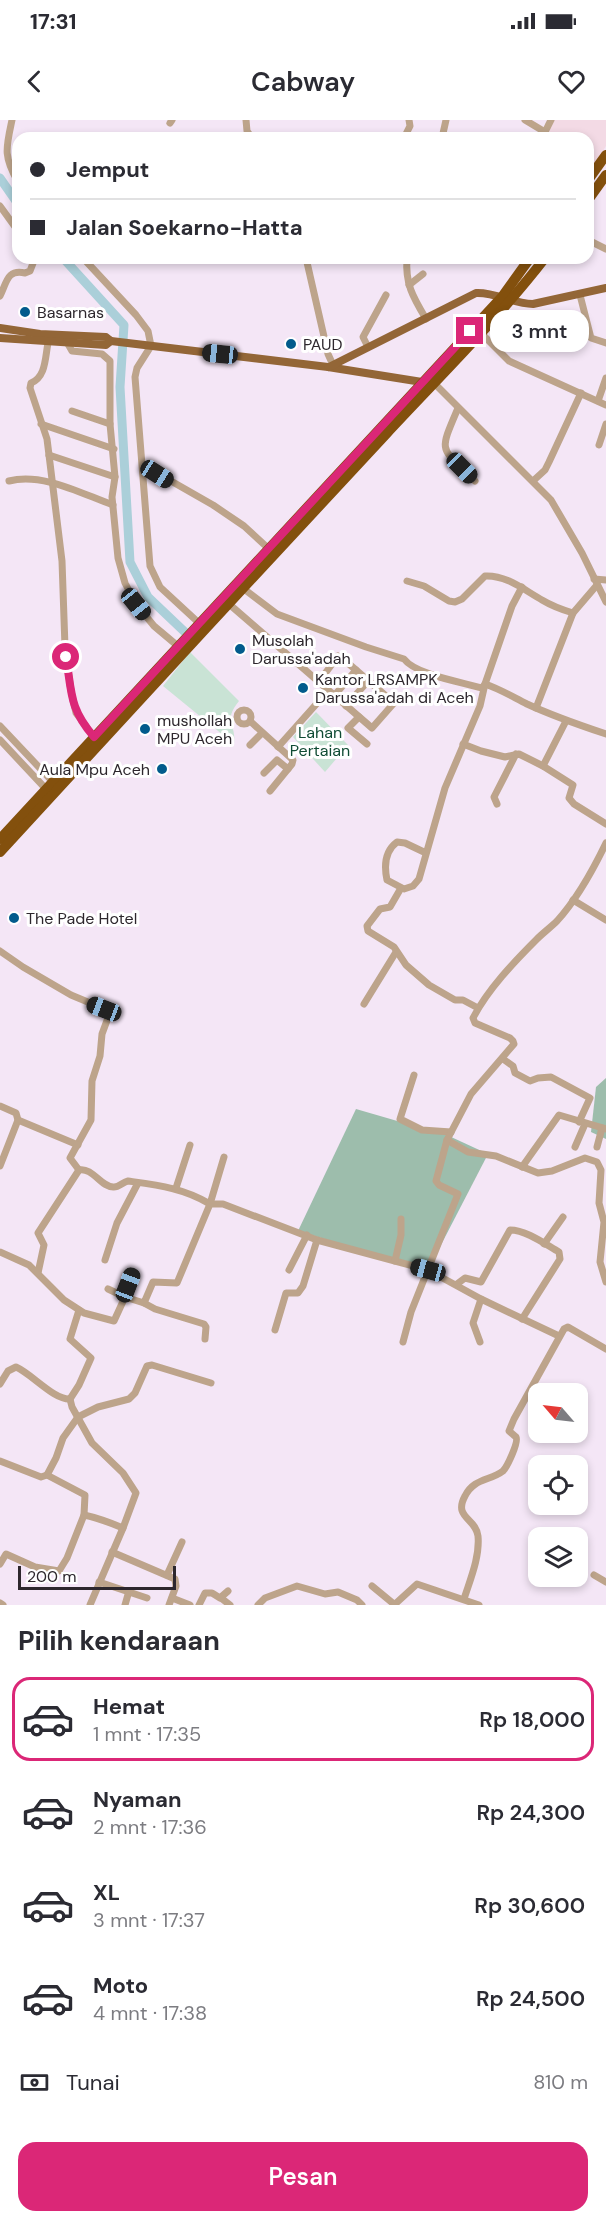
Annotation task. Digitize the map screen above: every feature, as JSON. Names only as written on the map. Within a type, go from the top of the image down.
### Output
[{"type":"highway","points":[[594,172],[606,155]]},
{"type":"highway","points":[[594,193],[604,181]]},
{"type":"highway","points":[[0,852],[100,734],[269,549],[372,443],[435,384],[482,334],[527,264]]},
{"type":"highway","points":[[0,839],[100,734],[229,604],[246,591],[422,382],[539,264]]},
{"type":"main road","points":[[330,366],[476,293],[491,293],[522,304],[533,304],[606,288]]},
{"type":"main road","points":[[0,328],[40,334],[106,338],[141,345],[330,366],[422,382]]},
{"type":"main road","points":[[0,338],[68,344],[106,345],[113,341]]},
{"type":"street","points":[[12,120],[6,149],[7,159],[12,169]]},
{"type":"street","points":[[525,120],[539,132]]},
{"type":"street","points":[[0,206],[12,223]]},
{"type":"street","points":[[0,296],[11,274],[16,271],[25,273],[30,271],[32,264]]},
{"type":"street","points":[[89,264],[148,331],[151,346],[137,368],[135,377],[150,566],[160,587],[200,624]]},
{"type":"street","points":[[307,264],[330,366]]},
{"type":"street","points":[[407,264],[409,285],[426,319]]},
{"type":"street","points":[[409,285],[423,274]]},
{"type":"street","points":[[368,347],[363,337],[386,295]]},
{"type":"street","points":[[580,295],[591,338],[606,343]]},
{"type":"street","points":[[482,334],[509,361],[606,405]]},
{"type":"street","points":[[48,343],[42,374],[37,381],[31,383],[30,388],[47,439],[62,561],[65,647],[70,691],[79,719],[100,734]]},
{"type":"street","points":[[68,344],[75,352],[102,354],[110,361],[110,424],[115,477],[113,505],[118,558],[125,583],[142,611],[154,626],[179,647]]},
{"type":"street","points":[[598,401],[606,378]]},
{"type":"street","points":[[435,384],[551,500],[582,552],[606,602]]},
{"type":"street","points":[[533,481],[545,470],[581,393]]},
{"type":"street","points":[[458,408],[446,436],[444,448],[449,457],[475,481]]},
{"type":"street","points":[[72,411],[110,424]]},
{"type":"street","points":[[41,424],[114,449]]},
{"type":"street","points":[[599,445],[606,424]]},
{"type":"street","points":[[49,455],[115,477]]},
{"type":"street","points":[[143,465],[220,510],[244,526],[269,549]]},
{"type":"street","points":[[9,481],[20,478],[52,483],[113,505]]},
{"type":"street","points":[[407,582],[424,586],[449,601],[455,602],[485,576],[494,576],[522,587],[550,605],[573,613]]},
{"type":"street","points":[[536,708],[573,613],[595,582],[606,580]]},
{"type":"street","points":[[426,853],[405,843],[397,842],[386,857],[387,880],[401,888],[413,886],[419,879],[446,785],[480,706],[485,684],[512,606],[522,587]]},
{"type":"street","points":[[246,591],[277,614],[405,659],[408,664],[418,670],[482,688],[485,684]]},
{"type":"street","points":[[229,604],[372,728],[394,703],[349,664]]},
{"type":"street","points":[[318,682],[338,656]]},
{"type":"street","points":[[278,747],[356,670]]},
{"type":"street","points":[[346,706],[368,681]]},
{"type":"street","points":[[485,684],[566,721],[606,734]]},
{"type":"street","points":[[359,717],[348,728],[367,744]]},
{"type":"street","points":[[250,721],[293,760],[288,770],[270,790]]},
{"type":"street","points":[[543,766],[566,721]]},
{"type":"street","points":[[0,726],[49,786]]},
{"type":"street","points":[[250,745],[262,733]]},
{"type":"street","points":[[0,740],[49,786]]},
{"type":"street","points":[[463,744],[505,757],[516,753],[543,766],[573,784],[569,798],[574,804],[606,824]]},
{"type":"street","points":[[497,804],[494,797],[516,753]]},
{"type":"street","points":[[264,773],[277,760],[288,770]]},
{"type":"street","points":[[403,1342],[411,1312],[458,1194],[439,1185],[436,1181],[447,1140],[471,1094],[513,1046],[513,1041],[474,1022],[473,1018],[478,1008],[522,954],[557,920],[573,900],[593,870],[606,843]]},
{"type":"street","points":[[401,888],[389,908],[380,909],[367,926],[368,931],[390,945],[405,965],[429,985],[455,1000],[462,1000],[478,1008]]},
{"type":"street","points":[[573,900],[606,920]]},
{"type":"street","points":[[0,951],[71,995],[107,1010],[109,1014],[102,1034],[100,1056],[92,1081],[90,1101],[92,1120],[70,1159],[79,1170]]},
{"type":"street","points":[[364,1004],[396,952]]},
{"type":"street","points":[[503,1059],[513,1066],[515,1073],[530,1081],[551,1077],[590,1098],[575,1147]]},
{"type":"street","points":[[414,1075],[400,1119],[422,1130],[451,1132]]},
{"type":"street","points":[[0,1107],[16,1113],[18,1120],[0,1166]]},
{"type":"street","points":[[522,1167],[557,1117],[562,1115],[604,1128],[597,1147]]},
{"type":"street","points":[[18,1120],[42,1128],[78,1145]]},
{"type":"street","points":[[447,1140],[468,1152],[496,1156],[531,1172],[545,1173],[585,1158],[599,1164],[601,1170],[600,1203],[604,1222],[600,1263],[606,1282]]},
{"type":"street","points":[[176,1188],[190,1145]]},
{"type":"street","points":[[144,1303],[153,1282],[175,1284],[178,1282],[210,1204],[224,1157]]},
{"type":"street","points":[[79,1170],[86,1170],[111,1186],[117,1187],[128,1180],[176,1188],[210,1204],[223,1204],[238,1209],[317,1240],[428,1270],[481,1299],[559,1336]]},
{"type":"street","points":[[38,1273],[44,1245],[38,1233],[79,1170]]},
{"type":"street","points":[[105,1260],[117,1223],[138,1183]]},
{"type":"street","points":[[544,1244],[563,1217]]},
{"type":"street","points":[[395,1261],[401,1235],[401,1220]]},
{"type":"street","points":[[457,1284],[465,1278],[481,1281],[510,1230],[559,1252],[560,1259],[522,1319]]},
{"type":"street","points":[[290,1270],[307,1235]]},
{"type":"street","points":[[275,1330],[286,1293],[298,1293],[303,1286],[317,1240]]},
{"type":"street","points":[[0,1252],[29,1265],[64,1300],[78,1310],[114,1321],[133,1273]]},
{"type":"street","points":[[108,1289],[155,1309],[204,1324],[205,1339]]},
{"type":"street","points":[[480,1342],[473,1323],[481,1299]]},
{"type":"street","points":[[70,1399],[91,1358],[70,1339],[78,1310]]},
{"type":"street","points":[[464,1599],[478,1551],[478,1538],[475,1526],[463,1515],[462,1502],[472,1486],[502,1471],[508,1465],[517,1442],[516,1437],[509,1431],[559,1336],[568,1327],[606,1349]]},
{"type":"street","points":[[0,1461],[41,1477],[47,1475],[63,1438],[78,1418],[98,1407],[129,1399],[135,1393],[149,1365],[211,1383]]},
{"type":"street","points":[[0,1384],[8,1371],[16,1367],[38,1380],[51,1393],[64,1399],[70,1399]]},
{"type":"street","points":[[70,1399],[92,1443],[123,1473],[135,1491],[123,1528],[90,1605]]},
{"type":"street","points":[[0,1564],[6,1554],[35,1567],[59,1571],[67,1558],[84,1515],[86,1496],[47,1475]]},
{"type":"street","points":[[84,1515],[108,1521],[123,1528]]},
{"type":"street","points":[[167,1575],[182,1542]]},
{"type":"street","points":[[112,1552],[167,1575],[176,1582],[170,1601],[190,1605]]},
{"type":"street","points":[[594,1575],[606,1582]]},
{"type":"street","points":[[99,1582],[147,1598]]},
{"type":"street","points":[[372,1586],[395,1605],[417,1584],[479,1605]]},
{"type":"street","points":[[258,1605],[265,1598],[297,1586],[326,1594],[338,1592],[357,1600],[362,1605]]},
{"type":"street","points":[[222,1598],[228,1591]]},
{"type":"street","points":[[125,1605],[129,1592]]},
{"type":"street","points":[[199,1605],[205,1593],[212,1593],[230,1605]]},
{"type":"shaded area","points":[[553,120],[606,120],[606,146],[594,165],[594,132],[546,132]]},
{"type":"green space","points":[[190,652],[239,701],[231,714],[234,744],[163,686]]},
{"type":"green space","name":"Lahan Pertaian","points":[[316,712],[348,745],[325,772],[293,737]]},
{"type":"green space","points":[[606,1078],[606,1139],[591,1132],[596,1087]]},
{"type":"green space","points":[[356,1109],[449,1136],[488,1154],[428,1270],[298,1231]]},
{"type":"waterway","points":[[0,178],[12,195]]},
{"type":"waterway","points":[[68,264],[124,325],[120,387],[130,562],[148,597],[188,635]]},
{"type":"place","name":"Basarnas","points":[[25,312]]},
{"type":"place","name":"PAUD","points":[[291,344]]},
{"type":"place","name":"Musolah Darussa'adah","points":[[240,649]]},
{"type":"place","name":"Kantor LRSAMPK Darussa'adah di Aceh","points":[[303,688]]},
{"type":"place","name":"mushollah MPU Aceh","points":[[145,729]]},
{"type":"place","name":"Aula Mpu Aceh","points":[[162,769]]},
{"type":"place","name":"The Pade Hotel","points":[[14,918]]},
{"type":"route","points":[[66,657],[74,706],[79,719],[94,737],[470,331]]}]
